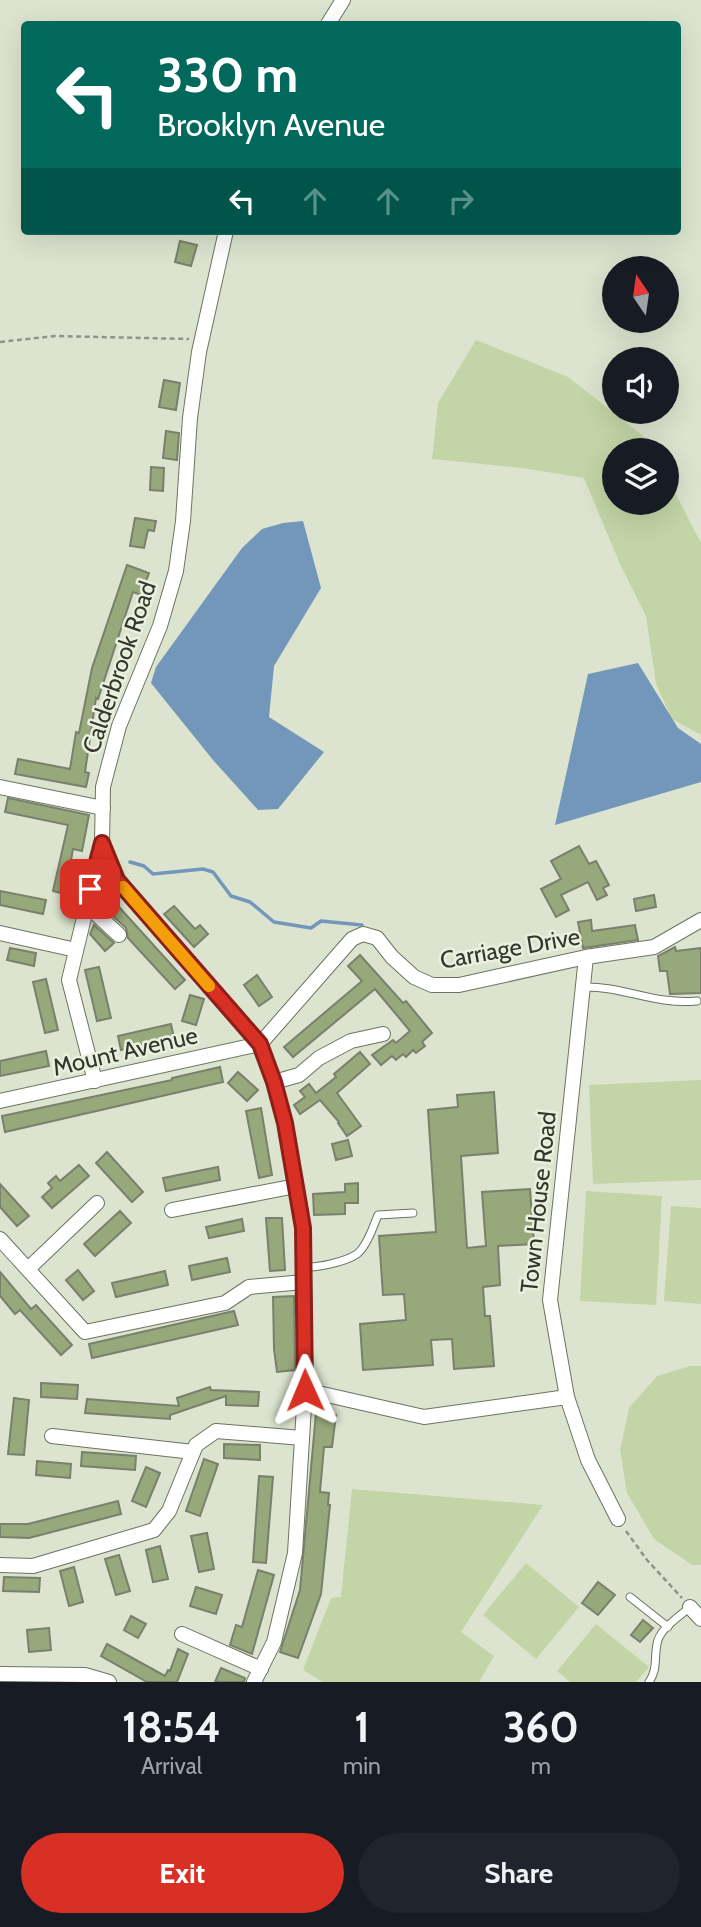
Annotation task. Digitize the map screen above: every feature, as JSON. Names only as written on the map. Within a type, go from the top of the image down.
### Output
[{"type":"street","points":[[330,21],[343,0]]},
{"type":"street","name":"Calderbrook Road","points":[[225,235],[202,340],[190,418],[183,521],[176,571],[160,626],[119,726],[103,787],[102,843],[117,880],[260,1044],[285,1123],[303,1228],[305,1390],[295,1553],[274,1642],[257,1675]]},
{"type":"street","points":[[0,787],[103,808]]},
{"type":"street","points":[[95,1081],[69,980],[102,843]]},
{"type":"street","points":[[86,908],[93,911],[119,935]]},
{"type":"street","name":"Carriage Drive","points":[[260,1044],[352,939],[363,934],[377,938],[392,957],[414,977],[432,985],[459,985],[586,957],[654,947],[701,920]]},
{"type":"street","points":[[0,933],[76,950]]},
{"type":"street","name":"Town House Road","points":[[586,957],[550,1300],[567,1397],[588,1460],[618,1519]]},
{"type":"street","points":[[274,1082],[299,1075],[319,1059],[351,1041],[383,1034]]},
{"type":"street","name":"Mount Avenue","points":[[0,1101],[260,1044]]},
{"type":"street","points":[[172,1210],[296,1186]]},
{"type":"street","points":[[28,1269],[97,1203]]},
{"type":"street","points":[[0,1238],[85,1332],[225,1303],[249,1287],[304,1282]]},
{"type":"street","points":[[305,1390],[424,1417],[567,1397]]},
{"type":"street","points":[[0,1566],[33,1566],[154,1530],[170,1511],[196,1445],[216,1431],[302,1438]]},
{"type":"street","points":[[52,1436],[193,1452]]},
{"type":"street","points":[[690,1607],[701,1619]]},
{"type":"street","points":[[182,1634],[257,1675]]},
{"type":"street","points":[[0,1674],[85,1675],[109,1682]]},
{"type":"lane","points":[[583,987],[611,988],[664,1002],[697,1001]]},
{"type":"lane","points":[[303,1267],[324,1266],[358,1254],[378,1216],[413,1213]]},
{"type":"lane","points":[[630,1597],[668,1627]]},
{"type":"lane","points":[[649,1682],[656,1668],[657,1642],[668,1627],[690,1607]]},
{"type":"path","points":[[0,342],[55,335],[202,340]]},
{"type":"path","points":[[618,1519],[647,1560],[690,1607]]},
{"type":"green space","points":[[476,340],[568,377],[602,404],[602,424],[628,424],[646,438],[602,438],[602,515],[679,515],[679,500],[701,543],[701,735],[672,719],[656,684],[646,616],[620,564],[584,478],[522,468],[432,459],[438,403]]},
{"type":"green space","points":[[701,1080],[701,1180],[593,1184],[589,1085]]},
{"type":"green space","points":[[586,1191],[662,1196],[656,1305],[580,1301]]},
{"type":"green space","points":[[671,1206],[701,1208],[701,1304],[664,1301]]},
{"type":"green space","points":[[690,1366],[701,1366],[701,1565],[692,1565],[654,1539],[627,1493],[620,1450],[629,1408],[657,1376]]},
{"type":"green space","points":[[352,1489],[543,1505],[461,1632],[494,1656],[479,1682],[323,1682],[303,1670],[331,1598],[341,1597]]},
{"type":"green space","points":[[526,1563],[579,1607],[536,1659],[483,1615]]},
{"type":"green space","points":[[596,1624],[649,1667],[636,1682],[570,1682],[557,1671]]},
{"type":"water","points":[[303,521],[321,588],[274,666],[269,717],[324,752],[278,809],[258,810],[213,760],[151,683],[156,667],[242,548],[262,529]]},
{"type":"water","points":[[638,663],[678,728],[701,744],[701,782],[555,825],[588,674]]},
{"type":"building","points":[[180,241],[197,245],[191,266],[175,262]]},
{"type":"building","points":[[164,380],[180,383],[176,410],[159,407]]},
{"type":"building","points":[[166,431],[179,433],[177,460],[163,458]]},
{"type":"building","points":[[151,467],[164,468],[163,491],[150,490]]},
{"type":"building","points":[[135,518],[156,521],[154,531],[148,530],[144,548],[130,546]]},
{"type":"building","points":[[127,565],[149,573],[141,595],[133,592],[98,699],[96,698],[85,772],[89,773],[86,787],[15,774],[18,759],[70,769],[92,668]]},
{"type":"building","points":[[8,798],[89,815],[82,851],[73,849],[65,894],[53,891],[68,825],[5,812]]},
{"type":"building","points":[[579,846],[589,864],[596,861],[609,885],[603,888],[607,895],[597,900],[588,882],[561,895],[569,910],[556,917],[541,889],[561,879],[551,861]]},
{"type":"building","points":[[101,887],[185,980],[175,989],[128,938],[126,928],[101,905],[98,899]]},
{"type":"building","points":[[0,891],[46,900],[43,914],[0,905]]},
{"type":"building","points":[[654,895],[656,907],[636,911],[634,899]]},
{"type":"building","points":[[174,906],[195,929],[200,925],[208,934],[194,947],[164,914]]},
{"type":"building","points":[[591,920],[592,931],[635,925],[638,940],[583,948],[578,922]]},
{"type":"building","points":[[94,925],[114,943],[105,951],[90,934]]},
{"type":"building","points":[[675,947],[676,951],[701,948],[701,993],[670,994],[667,971],[660,971],[658,956]]},
{"type":"building","points":[[10,948],[36,953],[34,966],[7,960]]},
{"type":"building","points":[[360,955],[403,1003],[406,1001],[432,1033],[422,1042],[425,1046],[416,1053],[413,1050],[406,1057],[403,1054],[396,1060],[392,1056],[381,1065],[372,1055],[393,1040],[396,1043],[410,1031],[375,989],[293,1057],[284,1047],[362,981],[348,966]]},
{"type":"building","points":[[99,967],[111,1018],[97,1021],[85,970]]},
{"type":"building","points":[[257,975],[272,997],[259,1006],[244,985]]},
{"type":"building","points":[[46,979],[58,1030],[45,1033],[33,982]]},
{"type":"building","points":[[190,995],[204,999],[196,1025],[182,1021]]},
{"type":"building","points":[[171,1024],[174,1038],[121,1050],[118,1036]]},
{"type":"building","points":[[46,1051],[49,1066],[0,1076],[0,1061]]},
{"type":"building","points":[[360,1052],[370,1064],[337,1093],[361,1126],[347,1136],[320,1100],[300,1114],[294,1105],[305,1097],[300,1091],[309,1084],[316,1093]]},
{"type":"building","points":[[220,1067],[223,1082],[5,1132],[2,1116],[172,1080]]},
{"type":"building","points":[[238,1072],[258,1090],[247,1101],[228,1083]]},
{"type":"building","points":[[494,1092],[498,1153],[461,1156],[467,1248],[486,1246],[482,1192],[530,1189],[534,1244],[498,1246],[500,1285],[483,1287],[485,1316],[490,1316],[494,1366],[454,1369],[452,1339],[431,1340],[433,1365],[363,1370],[360,1324],[406,1320],[404,1294],[383,1295],[379,1236],[436,1232],[428,1110],[458,1107],[457,1095]]},
{"type":"building","points":[[261,1108],[272,1175],[259,1178],[246,1111]]},
{"type":"building","points":[[348,1140],[352,1156],[336,1160],[332,1144]]},
{"type":"building","points":[[107,1152],[143,1192],[132,1202],[96,1163]]},
{"type":"building","points":[[79,1165],[89,1176],[52,1208],[42,1197],[52,1188],[48,1183],[56,1176],[60,1181]]},
{"type":"building","points":[[218,1167],[220,1180],[166,1191],[163,1178]]},
{"type":"building","points":[[358,1183],[358,1203],[345,1203],[345,1214],[314,1215],[313,1194],[345,1192],[345,1184]]},
{"type":"building","points":[[0,1184],[29,1216],[17,1226],[0,1207]]},
{"type":"building","points":[[120,1211],[131,1223],[95,1256],[84,1244]]},
{"type":"building","points":[[266,1218],[282,1218],[285,1270],[270,1271]]},
{"type":"building","points":[[242,1219],[244,1231],[209,1238],[206,1227]]},
{"type":"building","points":[[227,1258],[230,1272],[192,1280],[189,1266]]},
{"type":"building","points":[[78,1270],[94,1291],[83,1300],[66,1280]]},
{"type":"building","points":[[165,1271],[168,1285],[116,1297],[112,1283]]},
{"type":"building","points":[[0,1272],[31,1309],[36,1305],[72,1345],[61,1355],[20,1310],[15,1314],[0,1296]]},
{"type":"building","points":[[294,1296],[295,1370],[277,1372],[273,1297]]},
{"type":"building","points":[[234,1311],[238,1325],[92,1358],[89,1344]]},
{"type":"building","points":[[41,1383],[78,1385],[77,1399],[41,1397]]},
{"type":"building","points":[[210,1387],[211,1390],[259,1392],[258,1406],[226,1405],[226,1396],[170,1415],[170,1419],[85,1413],[87,1399],[179,1406],[177,1398]]},
{"type":"building","points":[[14,1398],[29,1400],[24,1455],[8,1454]]},
{"type":"building","points":[[316,1413],[336,1415],[332,1447],[324,1447],[320,1492],[329,1493],[330,1505],[321,1594],[298,1658],[280,1652],[300,1590]]},
{"type":"building","points":[[224,1444],[260,1445],[260,1460],[224,1458]]},
{"type":"building","points":[[82,1452],[136,1456],[135,1470],[81,1466]]},
{"type":"building","points":[[204,1459],[218,1464],[200,1516],[186,1511]]},
{"type":"building","points":[[37,1461],[71,1464],[70,1478],[36,1475]]},
{"type":"building","points":[[146,1467],[160,1473],[146,1507],[132,1501]]},
{"type":"building","points":[[259,1476],[273,1477],[266,1563],[253,1562]]},
{"type":"building","points":[[118,1501],[121,1514],[29,1538],[0,1537],[0,1524],[28,1524]]},
{"type":"building","points":[[207,1533],[214,1569],[199,1572],[191,1536]]},
{"type":"building","points":[[160,1546],[168,1579],[153,1582],[146,1550]]},
{"type":"building","points":[[119,1555],[130,1591],[116,1595],[105,1559]]},
{"type":"building","points":[[74,1567],[83,1602],[69,1606],[60,1571]]},
{"type":"building","points":[[258,1570],[274,1575],[252,1654],[230,1645],[236,1625],[242,1627]]},
{"type":"building","points":[[4,1577],[40,1578],[39,1592],[3,1591]]},
{"type":"building","points":[[598,1582],[615,1595],[598,1615],[582,1603]]},
{"type":"building","points":[[196,1587],[222,1595],[216,1614],[190,1606]]},
{"type":"building","points":[[131,1616],[146,1624],[138,1638],[124,1630]]},
{"type":"building","points":[[643,1620],[653,1628],[640,1642],[631,1635]]},
{"type":"building","points":[[49,1628],[51,1650],[29,1652],[27,1630]]},
{"type":"building","points":[[107,1644],[165,1676],[168,1670],[170,1671],[178,1649],[188,1654],[177,1682],[147,1682],[101,1656]]},
{"type":"building","points":[[221,1668],[245,1678],[244,1682],[215,1682]]},
{"type":"waterway","points":[[130,862],[144,866],[153,874],[203,869],[213,872],[231,896],[250,902],[274,922],[311,928],[321,921],[362,925]]},
{"type":"slow traffic","points":[[123,887],[209,986]]},
{"type":"route","points":[[90,889],[102,843],[117,880],[260,1044],[285,1123],[303,1228],[305,1390]]}]
